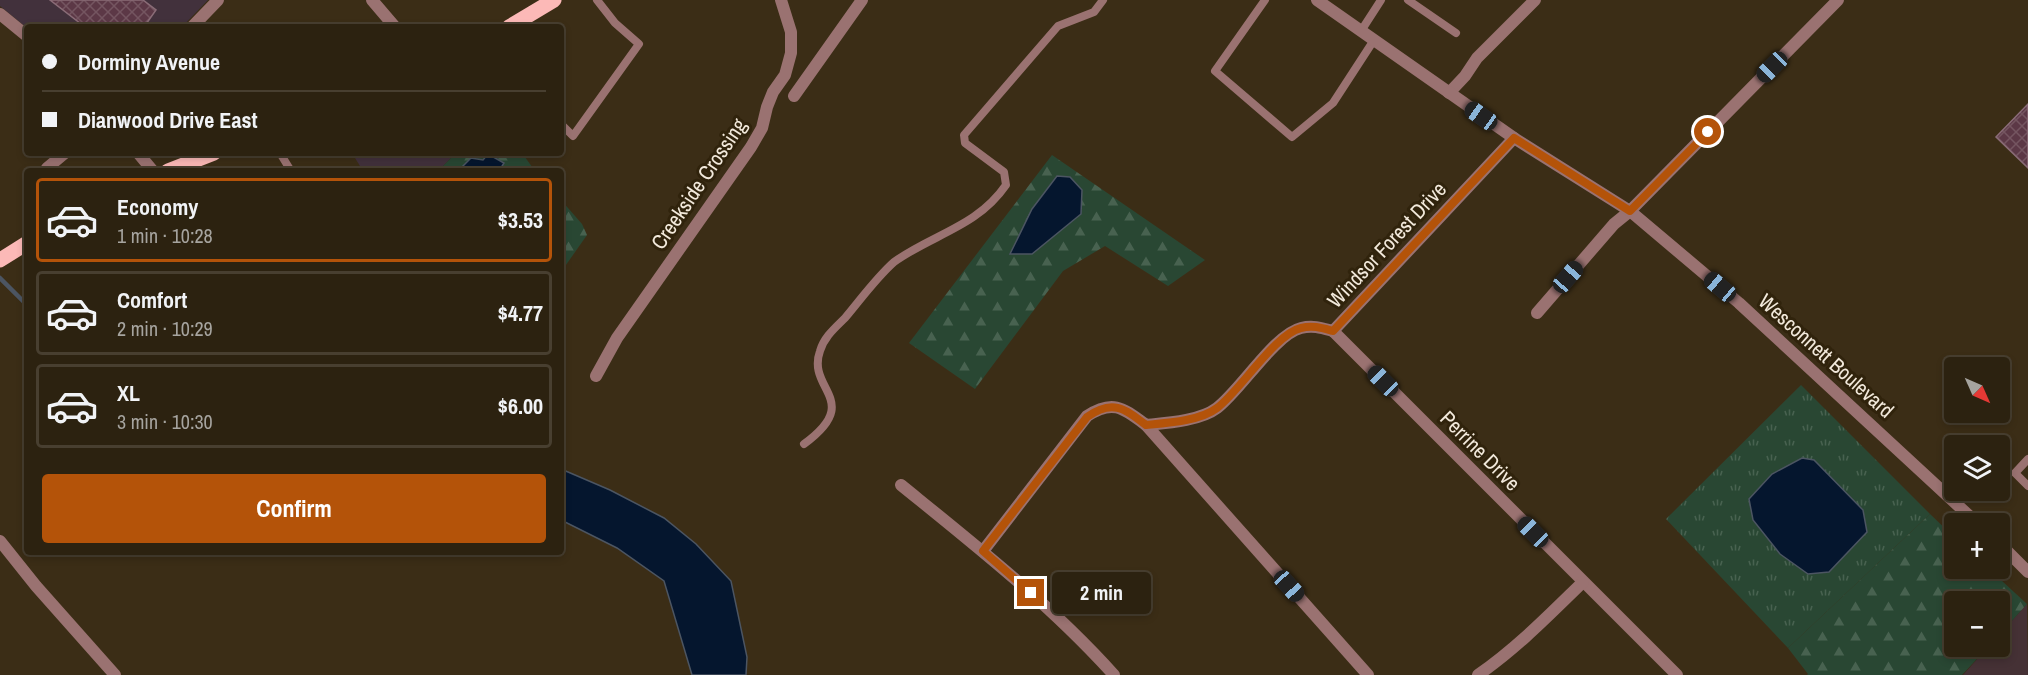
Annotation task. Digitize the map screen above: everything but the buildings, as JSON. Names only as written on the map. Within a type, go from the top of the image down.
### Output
[{"type":"main road","points":[[513,24],[554,0]]},
{"type":"main road","points":[[176,168],[206,156]]},
{"type":"main road","points":[[0,260],[24,245]]},
{"type":"street","points":[[195,24],[219,0]]},
{"type":"street","points":[[372,0],[392,24]]},
{"type":"street","name":"Creekside Crossing","points":[[596,376],[617,338],[762,128],[767,107],[784,75],[791,53],[791,32],[782,0]]},
{"type":"street","points":[[794,96],[862,0]]},
{"type":"street","name":"Wesconnett Boulevard","points":[[1317,0],[1514,138],[1630,211],[1739,303],[1966,513]]},
{"type":"street","points":[[1449,93],[1465,76],[1477,58],[1535,0]]},
{"type":"street","points":[[1537,313],[1614,224],[1630,211],[1838,0]]},
{"type":"street","points":[[0,14],[24,34]]},
{"type":"street","name":"Windsor Forest Drive","points":[[1146,425],[1182,422],[1217,409],[1282,340],[1298,328],[1314,326],[1333,331],[1514,138]]},
{"type":"street","points":[[47,168],[61,156]]},
{"type":"street","points":[[140,156],[150,168]]},
{"type":"street","name":"Perrine Drive","points":[[1333,331],[1677,675]]},
{"type":"street","points":[[983,551],[1087,417],[1097,410],[1124,408],[1146,425],[1368,675]]},
{"type":"street","points":[[901,485],[983,551],[1079,636],[1114,675]]},
{"type":"street","points":[[0,541],[36,586],[115,675]]},
{"type":"street","points":[[2010,554],[2028,572]]},
{"type":"street","points":[[1478,675],[1502,659],[1582,582]]},
{"type":"lane","points":[[564,127],[573,136],[639,44],[615,23],[597,0]]},
{"type":"lane","points":[[804,444],[826,424],[833,411],[831,398],[822,380],[818,364],[819,351],[828,334],[894,262],[976,216],[996,198],[1005,185],[1004,172],[965,143],[964,135],[1058,26],[1094,12],[1103,0]]},
{"type":"lane","points":[[1265,0],[1215,70],[1292,137],[1333,104],[1374,40]]},
{"type":"lane","points":[[1361,31],[1381,0]]},
{"type":"lane","points":[[1408,0],[1456,33]]},
{"type":"lane","points":[[2028,459],[2015,473],[2028,486]]},
{"type":"shaded area","points":[[0,0],[208,0],[185,24],[24,26],[0,6]]},
{"type":"shaded area","points":[[354,156],[453,156],[441,168],[361,168]]},
{"type":"shaded area","points":[[2027,604],[2028,675],[1963,675],[1979,657],[2010,657],[2010,623]]},
{"type":"green space","points":[[1052,155],[1205,260],[1168,286],[1105,246],[1063,271],[975,389],[909,343]],"holes":[[[1057,176],[1071,177],[1032,209]]]},
{"type":"green space","points":[[453,156],[524,156],[533,168],[501,168],[504,163],[471,158],[461,168],[441,168]]},
{"type":"green space","points":[[564,203],[582,224],[587,235],[564,268]]},
{"type":"green space","points":[[1801,385],[1930,514],[1788,648],[1666,519]]},
{"type":"green space","points":[[1930,514],[1944,527],[1944,579],[2000,579],[2027,604],[2010,623],[2010,591],[1944,591],[1944,657],[1979,657],[1962,675],[1807,675],[1788,648]]},
{"type":"water","points":[[486,156],[492,156],[504,163],[501,168],[461,168],[471,158],[483,160]]},
{"type":"water","points":[[1057,176],[1070,177],[1082,190],[1081,214],[1032,254],[1010,254],[1032,209]]},
{"type":"water","points":[[1802,458],[1814,460],[1863,510],[1867,532],[1829,572],[1808,574],[1780,554],[1753,520],[1749,499],[1772,474]]},
{"type":"water","points":[[564,470],[610,490],[664,518],[696,544],[731,581],[747,657],[746,675],[692,675],[664,581],[617,548],[564,522]]},
{"type":"waterway","points":[[0,278],[24,302]]},
{"type":"route","points":[[1031,593],[983,551],[1087,417],[1097,410],[1124,408],[1146,425],[1182,422],[1217,409],[1282,340],[1298,328],[1314,326],[1333,331],[1514,138],[1630,211],[1708,132]]}]
